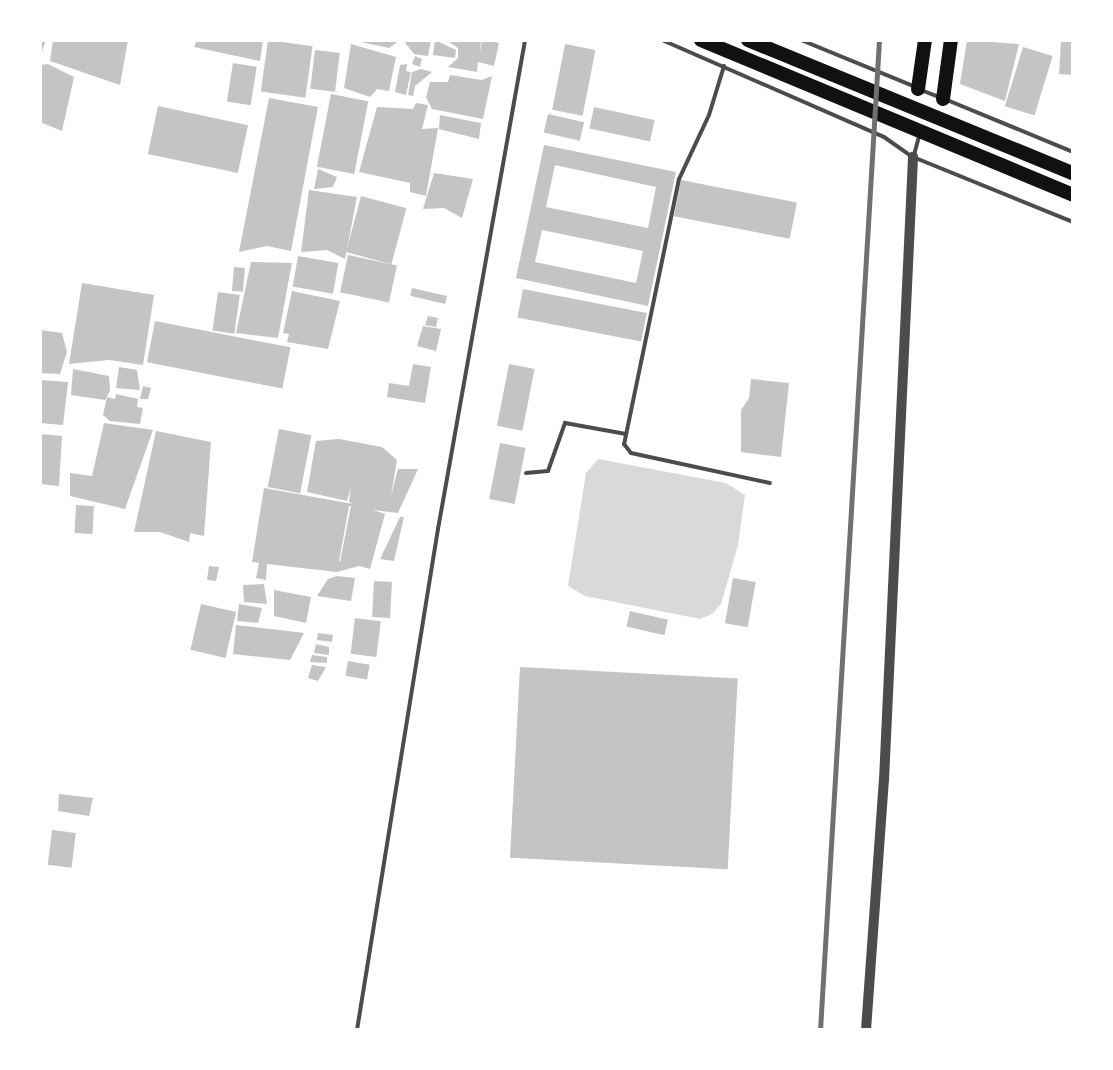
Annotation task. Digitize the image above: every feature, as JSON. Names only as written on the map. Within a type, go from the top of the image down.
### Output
[{"type":"highway","points":[[701,40],[1073,195]]},
{"type":"highway","points":[[748,40],[1073,173]]},
{"type":"highway","points":[[925,40],[930,93]]},
{"type":"highway","points":[[930,93],[951,40]]},
{"type":"street","points":[[866,1030],[884,780],[913,157]]},
{"type":"lane","points":[[357,1030],[438,529],[525,40]]},
{"type":"lane","points":[[662,40],[884,137],[913,157],[1073,222]]},
{"type":"lane","points":[[801,40],[1073,152]]},
{"type":"lane","points":[[724,66],[709,115],[679,179],[626,434],[628,452],[770,483]]},
{"type":"lane","points":[[913,157],[930,93]]},
{"type":"lane","points":[[526,473],[548,471],[565,423],[626,434]]},
{"type":"shaded area","points":[[598,459],[726,483],[745,495],[738,545],[721,604],[712,614],[700,619],[585,596],[568,586],[586,473]]},
{"type":"building","points":[[40,40],[46,40],[40,57]]},
{"type":"building","points":[[53,40],[128,40],[120,85],[50,61]]},
{"type":"building","points":[[197,40],[263,40],[260,61],[194,47]]},
{"type":"building","points":[[268,40],[313,46],[305,98],[261,91]]},
{"type":"building","points":[[352,40],[400,40],[389,48]]},
{"type":"building","points":[[403,40],[431,40],[428,56],[414,54]]},
{"type":"building","points":[[435,40],[456,50],[455,58],[433,55]]},
{"type":"building","points":[[446,40],[481,40],[480,53],[482,40],[499,43],[494,66],[478,62],[477,72],[448,67],[458,58],[458,48]]},
{"type":"building","points":[[967,40],[1019,44],[1005,101],[960,84]]},
{"type":"building","points":[[1061,40],[1073,40],[1073,75],[1059,74]]},
{"type":"building","points":[[351,44],[396,57],[389,91],[377,89],[370,97],[344,88]]},
{"type":"building","points":[[565,44],[595,50],[583,116],[552,110]]},
{"type":"building","points":[[1023,47],[1053,56],[1035,115],[1005,106]]},
{"type":"building","points":[[315,50],[340,53],[335,92],[310,89]]},
{"type":"building","points":[[415,56],[422,59],[420,67],[412,64]]},
{"type":"building","points":[[233,63],[257,67],[251,105],[227,102]]},
{"type":"building","points":[[48,64],[74,77],[62,131],[40,122],[40,65]]},
{"type":"building","points":[[407,64],[406,71],[411,72],[406,95],[395,92],[400,65]]},
{"type":"building","points":[[421,69],[432,72],[415,86],[413,96],[408,95],[412,72]]},
{"type":"building","points":[[450,75],[482,80],[492,76],[483,119],[432,109],[426,97],[430,82],[448,82]]},
{"type":"building","points":[[331,94],[368,101],[354,174],[317,167]]},
{"type":"building","points":[[269,98],[318,107],[291,251],[267,246],[239,252]]},
{"type":"building","points":[[416,103],[428,105],[422,129],[438,128],[426,196],[410,192],[410,183],[359,172],[377,107],[413,109]]},
{"type":"building","points":[[158,106],[248,125],[238,173],[148,154]]},
{"type":"building","points":[[594,107],[655,120],[650,141],[589,129]]},
{"type":"building","points":[[548,114],[584,122],[580,141],[544,133]]},
{"type":"building","points":[[440,115],[481,123],[479,139],[439,129]]},
{"type":"building","points":[[544,145],[676,172],[648,306],[516,278]],"holes":[[[555,165],[656,187],[648,228],[546,207]],[[542,230],[643,251],[636,283],[535,262]]]},
{"type":"building","points":[[318,169],[337,177],[333,187],[314,189]]},
{"type":"building","points":[[434,173],[473,179],[462,218],[444,208],[423,209]]},
{"type":"building","points":[[681,180],[797,203],[790,239],[674,216]]},
{"type":"building","points":[[309,190],[357,197],[345,259],[327,250],[301,252]]},
{"type":"building","points":[[361,196],[406,208],[391,264],[346,252]]},
{"type":"building","points":[[348,255],[397,265],[389,303],[340,292]]},
{"type":"building","points":[[298,256],[338,263],[333,294],[293,287]]},
{"type":"building","points":[[251,262],[292,263],[278,338],[236,333]]},
{"type":"building","points":[[234,267],[245,268],[243,292],[232,291]]},
{"type":"building","points":[[82,283],[154,295],[143,365],[109,360],[69,364]]},
{"type":"building","points":[[412,288],[447,296],[445,304],[410,296]]},
{"type":"building","points":[[523,289],[647,313],[641,342],[517,317]]},
{"type":"building","points":[[292,291],[340,301],[328,349],[287,342],[289,334],[283,333]]},
{"type":"building","points":[[218,292],[240,295],[234,334],[213,331]]},
{"type":"building","points":[[428,316],[438,318],[436,327],[425,325]]},
{"type":"building","points":[[155,321],[290,347],[282,389],[147,362]]},
{"type":"building","points":[[423,326],[441,329],[436,351],[417,346]]},
{"type":"building","points":[[40,330],[62,333],[67,352],[60,374],[40,373]]},
{"type":"building","points":[[413,364],[431,367],[425,403],[387,397],[389,383],[409,386]]},
{"type":"building","points":[[509,364],[535,369],[523,431],[497,426]]},
{"type":"building","points":[[119,367],[137,370],[140,390],[116,388]]},
{"type":"building","points":[[73,369],[109,376],[110,391],[105,400],[71,395]]},
{"type":"building","points":[[751,379],[789,383],[781,457],[741,452],[741,410],[749,398]]},
{"type":"building","points":[[40,380],[68,382],[63,425],[40,423]]},
{"type":"building","points":[[143,386],[151,388],[148,399],[140,399]]},
{"type":"building","points":[[116,394],[138,399],[137,407],[143,408],[140,424],[110,421],[103,415],[107,397],[115,399]]},
{"type":"building","points":[[104,423],[153,430],[125,509],[70,496],[70,473],[92,476]]},
{"type":"building","points":[[279,429],[311,435],[300,493],[268,487]]},
{"type":"building","points":[[156,431],[211,442],[204,536],[190,533],[189,542],[160,532],[134,532]]},
{"type":"building","points":[[40,434],[62,436],[59,486],[40,484]]},
{"type":"building","points":[[339,439],[382,447],[397,460],[391,496],[398,469],[418,469],[398,513],[373,510],[385,514],[370,569],[359,566],[337,572],[267,564],[266,580],[256,578],[259,563],[252,562],[264,488],[353,504],[349,502],[351,487],[347,501],[307,492],[316,441]],"holes":[[[349,506],[351,506],[340,562]]]},
{"type":"building","points":[[500,443],[526,448],[515,504],[489,499]]},
{"type":"building","points":[[76,505],[94,506],[93,534],[75,533]]},
{"type":"building","points":[[400,517],[404,517],[394,561],[380,559]]},
{"type":"building","points":[[209,566],[219,567],[216,581],[207,580]]},
{"type":"building","points":[[337,576],[355,578],[351,601],[317,596],[328,579]]},
{"type":"building","points":[[733,578],[756,582],[748,627],[725,623]]},
{"type":"building","points":[[374,581],[392,582],[390,618],[372,617]]},
{"type":"building","points":[[264,584],[267,604],[244,602],[243,585]]},
{"type":"building","points":[[274,590],[311,597],[306,623],[274,616]]},
{"type":"building","points":[[201,604],[236,612],[226,658],[190,650]]},
{"type":"building","points":[[239,604],[262,608],[258,623],[237,621]]},
{"type":"building","points":[[630,611],[668,620],[664,635],[626,627]]},
{"type":"building","points":[[355,618],[381,621],[376,657],[351,654]]},
{"type":"building","points":[[236,625],[304,633],[290,660],[233,654]]},
{"type":"building","points":[[318,633],[333,635],[332,642],[317,640]]},
{"type":"building","points":[[316,644],[329,647],[329,655],[314,653]]},
{"type":"building","points":[[312,655],[327,657],[327,663],[310,662]]},
{"type":"building","points":[[348,661],[370,665],[367,680],[345,676]]},
{"type":"building","points":[[312,665],[326,667],[318,681],[308,678]]},
{"type":"building","points":[[520,667],[738,678],[728,869],[510,858]]},
{"type":"building","points":[[59,794],[93,798],[89,816],[58,811]]},
{"type":"building","points":[[52,830],[76,833],[72,868],[48,865]]},
{"type":"railway","points":[[820,1030],[879,40]]}]
